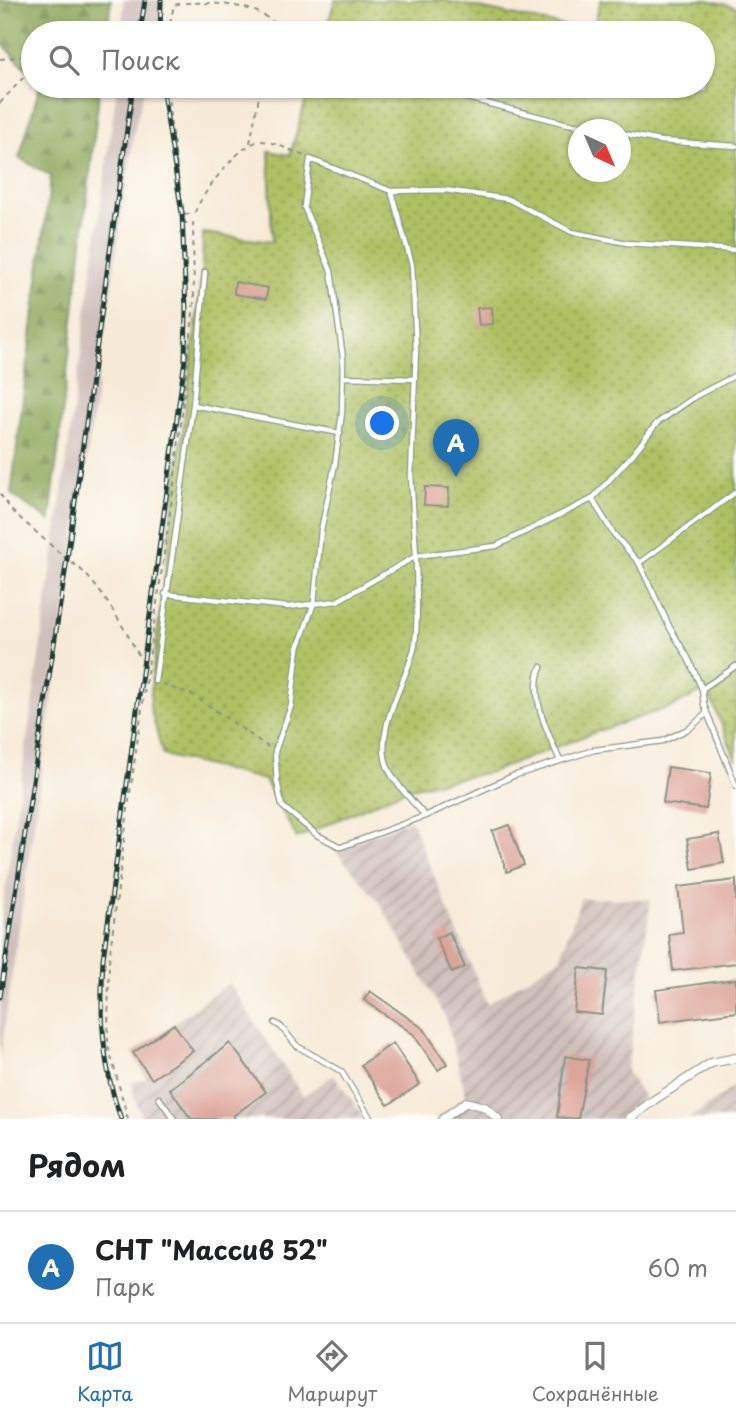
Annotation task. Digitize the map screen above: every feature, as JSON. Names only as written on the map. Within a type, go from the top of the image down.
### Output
[{"type":"street","points":[[629,1119],[712,1063],[736,1058]]},
{"type":"street","points":[[443,1119],[466,1102],[485,1107],[498,1119]]},
{"type":"lane","points":[[467,98],[568,123]]},
{"type":"lane","points":[[631,135],[660,141],[736,146]]},
{"type":"lane","points":[[707,713],[690,727],[663,741],[594,750],[513,776],[425,816],[341,848],[317,835],[282,806],[275,751],[291,706],[298,648],[314,603],[321,530],[340,433],[343,377],[343,358],[331,271],[304,207],[310,159],[391,191],[445,190],[508,199],[572,232],[627,243],[736,250]]},
{"type":"lane","points":[[391,191],[412,265],[416,349],[411,476],[416,556],[415,646],[386,729],[386,747],[388,767],[425,816]]},
{"type":"lane","points":[[155,681],[193,405],[205,272]]},
{"type":"lane","points":[[165,594],[288,607],[337,601],[416,556],[496,546],[592,499],[657,423],[696,396],[736,375]]},
{"type":"lane","points":[[343,377],[415,379]]},
{"type":"lane","points":[[193,405],[340,433]]},
{"type":"lane","points":[[639,563],[736,492]]},
{"type":"lane","points":[[592,499],[613,533],[639,563],[702,688],[707,713],[736,786]]},
{"type":"lane","points":[[702,688],[736,666]]},
{"type":"lane","points":[[541,667],[538,674],[539,705],[560,761]]},
{"type":"lane","points":[[275,1023],[297,1046],[341,1071],[371,1119]]},
{"type":"lane","points":[[159,1098],[174,1119]]},
{"type":"path","points":[[171,21],[174,5],[181,1],[216,2],[255,11],[270,21]]},
{"type":"path","points":[[0,59],[21,56]]},
{"type":"path","points":[[0,103],[21,80]]},
{"type":"path","points":[[128,1119],[108,1045],[109,961],[173,484],[194,300],[193,223],[185,223],[169,98]]},
{"type":"path","points":[[250,144],[259,98]]},
{"type":"path","points":[[184,215],[195,212],[200,199],[211,184],[250,144],[261,141],[310,159]]},
{"type":"path","points":[[0,494],[12,511],[70,562],[77,565],[106,601],[130,637],[132,647],[148,664],[155,681],[193,695],[275,751]]},
{"type":"shaded area","points":[[124,0],[165,0],[160,21],[122,21]]},
{"type":"shaded area","points":[[115,98],[142,98],[134,132],[0,1059],[0,926]]},
{"type":"shaded area","points":[[411,820],[487,1004],[560,958],[581,898],[651,899],[627,1071],[645,1099],[619,1119],[436,1119],[466,1096],[445,1016],[379,902],[335,850]]},
{"type":"shaded area","points":[[229,983],[303,1096],[334,1075],[365,1119],[142,1119],[132,1082],[147,1079],[133,1053]]},
{"type":"shaded area","points":[[736,1085],[736,1119],[688,1119]]},
{"type":"green space","points":[[0,0],[111,0],[108,21],[21,21],[21,64],[0,44]]},
{"type":"green space","points":[[335,0],[442,0],[540,21],[329,21]]},
{"type":"green space","points":[[601,0],[708,0],[736,7],[736,760],[707,689],[674,706],[598,731],[491,772],[409,788],[297,838],[265,780],[163,755],[150,707],[152,678],[202,276],[203,233],[272,242],[269,151],[290,155],[307,98],[715,98],[715,21],[595,21]]},
{"type":"green space","points":[[36,98],[99,98],[50,521],[11,494],[51,176],[19,158]]},
{"type":"building","points":[[235,282],[268,288],[266,299],[234,294]]},
{"type":"building","points":[[492,307],[493,324],[479,325],[477,308]]},
{"type":"building","points":[[425,487],[449,488],[448,506],[424,505]]},
{"type":"building","points":[[668,767],[711,773],[706,809],[663,803]]},
{"type":"building","points":[[509,825],[524,865],[507,872],[492,831]]},
{"type":"building","points":[[719,834],[724,863],[692,869],[687,839]]},
{"type":"building","points":[[736,880],[736,963],[673,971],[669,934],[683,932],[678,887]]},
{"type":"building","points":[[449,932],[465,967],[452,973],[436,938]]},
{"type":"building","points":[[579,968],[607,971],[602,1015],[574,1012]]},
{"type":"building","points":[[736,979],[736,1012],[660,1022],[656,990]]},
{"type":"building","points":[[370,991],[424,1029],[447,1064],[438,1070],[413,1034],[364,1000]]},
{"type":"building","points":[[174,1024],[193,1051],[152,1079],[133,1053]]},
{"type":"building","points":[[230,1043],[266,1092],[233,1116],[235,1119],[191,1119],[170,1089]]},
{"type":"building","points":[[393,1043],[420,1084],[388,1105],[361,1065]]},
{"type":"building","points":[[565,1056],[589,1060],[578,1119],[557,1117]]},
{"type":"railway","points":[[142,21],[145,0]]},
{"type":"railway","points":[[160,21],[161,0]]},
{"type":"railway","points":[[0,997],[67,559],[131,98]]},
{"type":"railway","points":[[121,1119],[106,1060],[102,1000],[103,959],[185,359],[182,213],[164,98]]},
{"type":"place","name":"СНТ \"Массив 52\"","points":[[456,477]]}]
